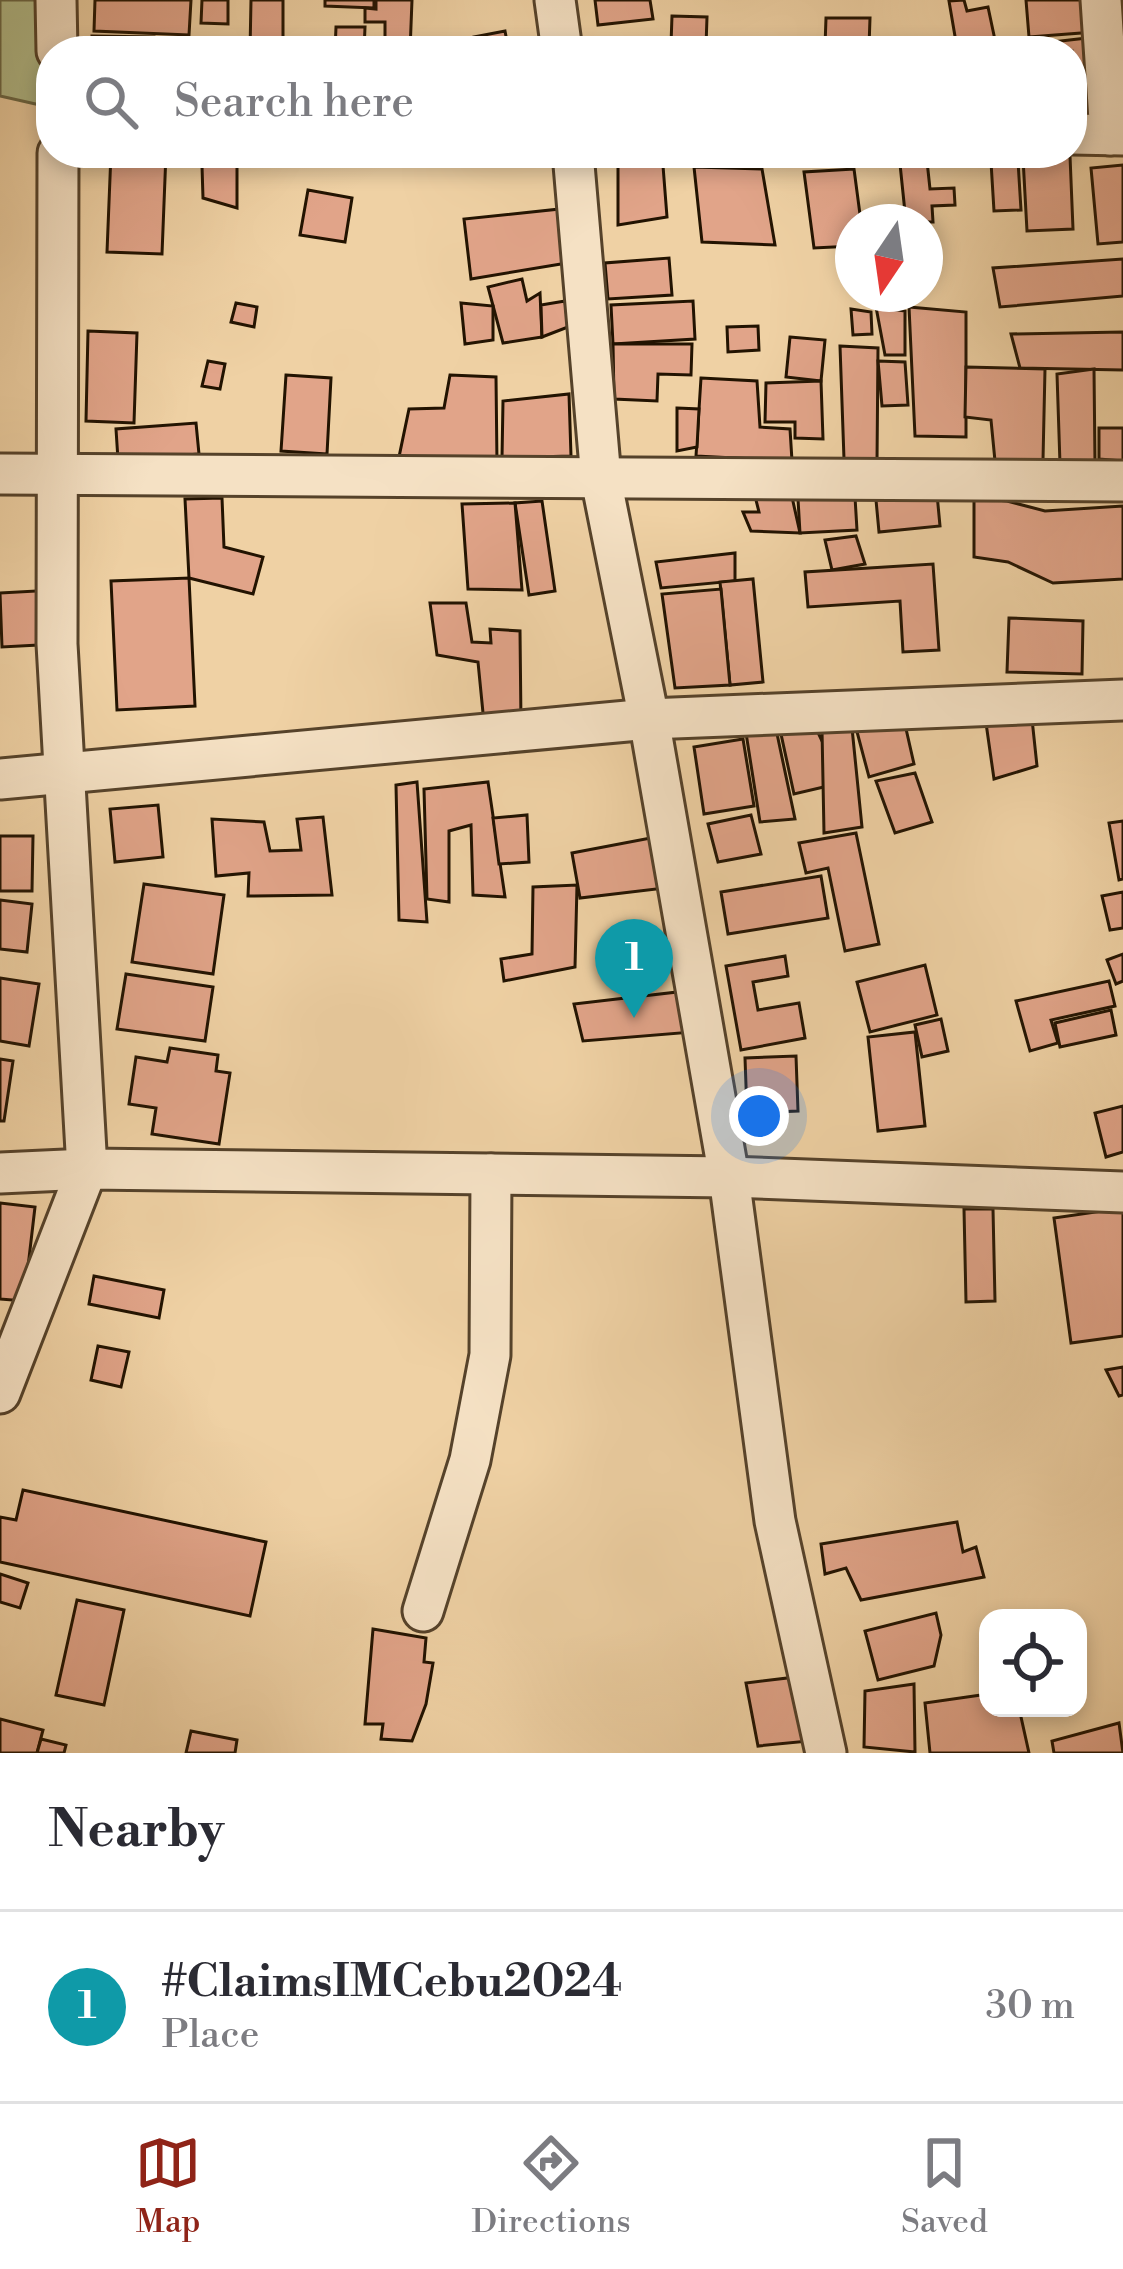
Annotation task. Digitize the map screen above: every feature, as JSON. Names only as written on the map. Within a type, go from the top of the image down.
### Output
[{"type":"street","points":[[56,0],[57,36]]},
{"type":"street","points":[[555,0],[560,36]]},
{"type":"street","points":[[1101,0],[1102,135]]},
{"type":"street","points":[[0,1393],[87,1169],[57,644],[58,168]]},
{"type":"street","points":[[574,168],[601,479],[649,719],[729,1177],[775,1521],[826,1753]]},
{"type":"street","points":[[0,474],[1123,481]]},
{"type":"street","points":[[0,779],[649,719],[1123,700]]},
{"type":"street","points":[[0,1172],[729,1177],[1123,1192]]},
{"type":"street","points":[[423,1611],[470,1460],[490,1355],[491,1174]]},
{"type":"green space","points":[[0,0],[45,0],[46,36],[36,36],[36,104],[0,96]]},
{"type":"building","points":[[95,0],[191,0],[189,35],[94,31]]},
{"type":"building","points":[[202,0],[228,0],[228,24],[201,23]]},
{"type":"building","points":[[251,0],[283,0],[283,36],[250,36]]},
{"type":"building","points":[[325,0],[374,0],[374,8],[325,6]]},
{"type":"building","points":[[376,0],[412,0],[411,36],[385,36],[385,22],[365,22],[365,8],[376,9]]},
{"type":"building","points":[[595,0],[650,0],[653,19],[598,25]]},
{"type":"building","points":[[964,0],[967,11],[988,7],[994,36],[955,36],[949,1]]},
{"type":"building","points":[[1026,0],[1091,0],[1094,32],[1029,36]]},
{"type":"building","points":[[672,16],[707,17],[706,36],[671,36]]},
{"type":"building","points":[[826,18],[870,18],[869,36],[825,36]]},
{"type":"building","points":[[336,27],[365,27],[365,36],[336,36]]},
{"type":"building","points":[[1096,37],[1103,106],[1087,108],[1087,38]]},
{"type":"building","points":[[1123,165],[1123,242],[1098,244],[1091,168]]},
{"type":"building","points":[[110,168],[165,168],[162,254],[107,252]]},
{"type":"building","points":[[202,168],[237,168],[237,208],[203,198]]},
{"type":"building","points":[[618,168],[663,168],[667,217],[618,225]]},
{"type":"building","points":[[694,168],[762,169],[775,245],[702,242]]},
{"type":"building","points":[[900,168],[928,168],[930,189],[954,188],[955,205],[904,204]]},
{"type":"building","points":[[991,168],[1018,168],[1021,210],[994,211]]},
{"type":"building","points":[[1024,168],[1070,168],[1073,229],[1027,231]]},
{"type":"building","points":[[854,169],[859,204],[835,204],[835,247],[814,248],[804,172]]},
{"type":"building","points":[[308,190],[352,198],[345,242],[300,235]]},
{"type":"building","points":[[560,209],[567,263],[471,279],[464,219]]},
{"type":"building","points":[[669,258],[672,295],[608,299],[605,263]]},
{"type":"building","points":[[1123,259],[1123,296],[1000,307],[993,268]]},
{"type":"building","points":[[522,279],[527,301],[540,293],[542,337],[503,343],[488,287]]},
{"type":"building","points":[[565,301],[568,327],[542,337],[541,305]]},
{"type":"building","points":[[693,301],[695,339],[613,344],[611,305]]},
{"type":"building","points":[[236,303],[257,307],[254,327],[231,322]]},
{"type":"building","points":[[461,303],[493,306],[493,340],[465,344]]},
{"type":"building","points":[[851,312],[871,312],[872,334],[853,335]]},
{"type":"building","points":[[877,312],[905,312],[905,355],[885,355]]},
{"type":"building","points":[[909,312],[966,312],[966,437],[915,436]]},
{"type":"building","points":[[758,326],[759,350],[728,352],[727,327]]},
{"type":"building","points":[[88,331],[137,333],[134,423],[86,421]]},
{"type":"building","points":[[1123,332],[1123,370],[1020,368],[1011,334]]},
{"type":"building","points":[[790,337],[825,340],[821,381],[786,377]]},
{"type":"building","points":[[613,344],[692,344],[691,375],[658,374],[657,401],[614,399]]},
{"type":"building","points":[[840,346],[878,348],[877,462],[844,459]]},
{"type":"building","points":[[208,361],[225,364],[220,389],[202,386]]},
{"type":"building","points":[[878,361],[905,362],[908,405],[882,406]]},
{"type":"building","points":[[966,367],[1045,369],[1043,460],[995,461],[991,420],[965,417]]},
{"type":"building","points":[[1094,369],[1095,464],[1060,464],[1057,374]]},
{"type":"building","points":[[286,375],[331,378],[327,454],[281,451]]},
{"type":"building","points":[[450,375],[496,377],[497,464],[399,457],[409,409],[444,408]]},
{"type":"building","points":[[701,378],[757,381],[760,427],[790,429],[792,461],[696,456]]},
{"type":"building","points":[[821,381],[823,439],[795,438],[795,422],[765,422],[766,383]]},
{"type":"building","points":[[569,394],[571,456],[502,458],[503,401]]},
{"type":"building","points":[[677,408],[699,409],[697,447],[677,451]]},
{"type":"building","points":[[196,423],[199,454],[118,460],[116,429]]},
{"type":"building","points":[[1099,428],[1123,428],[1123,461],[1099,459]]},
{"type":"building","points":[[937,494],[940,526],[879,532],[876,500]]},
{"type":"building","points":[[755,496],[792,497],[800,533],[751,531],[743,512],[759,512]]},
{"type":"building","points":[[855,497],[857,530],[800,533],[798,499]]},
{"type":"building","points":[[222,498],[224,547],[263,557],[253,594],[189,578],[185,499]]},
{"type":"building","points":[[974,498],[1045,511],[1123,506],[1123,579],[1053,583],[1008,562],[974,557]]},
{"type":"building","points":[[542,501],[555,591],[529,595],[515,503]]},
{"type":"building","points":[[515,503],[522,590],[468,589],[462,504]]},
{"type":"building","points":[[856,536],[865,564],[832,570],[825,540]]},
{"type":"building","points":[[735,553],[735,581],[661,588],[656,562]]},
{"type":"building","points":[[933,564],[939,650],[903,652],[900,601],[808,607],[805,572]]},
{"type":"building","points":[[189,578],[195,706],[117,710],[111,581]]},
{"type":"building","points":[[753,579],[763,682],[730,685],[720,582]]},
{"type":"building","points":[[721,589],[730,685],[675,688],[662,594]]},
{"type":"building","points":[[54,590],[57,644],[2,647],[0,593]]},
{"type":"building","points":[[430,603],[466,603],[472,642],[491,643],[490,629],[520,631],[521,723],[484,723],[478,662],[437,655]]},
{"type":"building","points":[[1009,618],[1083,621],[1082,674],[1007,672]]},
{"type":"building","points":[[1032,719],[1037,766],[994,779],[986,723]]},
{"type":"building","points":[[904,720],[914,764],[869,777],[856,728]]},
{"type":"building","points":[[815,726],[830,758],[828,786],[794,794],[781,734]]},
{"type":"building","points":[[852,728],[862,827],[824,833],[822,730]]},
{"type":"building","points":[[776,729],[795,819],[760,822],[746,733]]},
{"type":"building","points":[[743,739],[754,806],[704,814],[694,747]]},
{"type":"building","points":[[915,773],[932,822],[895,833],[876,781]]},
{"type":"building","points":[[417,782],[427,922],[399,920],[396,785]]},
{"type":"building","points":[[488,782],[505,897],[473,895],[471,825],[449,831],[449,902],[427,899],[424,789]]},
{"type":"building","points":[[158,805],[163,857],[115,862],[110,809]]},
{"type":"building","points":[[527,815],[529,862],[499,864],[493,818]]},
{"type":"building","points":[[751,815],[761,854],[718,862],[708,824]]},
{"type":"building","points":[[323,817],[332,895],[248,896],[249,873],[216,876],[212,819],[264,822],[270,851],[301,850],[297,819]]},
{"type":"building","points":[[1123,821],[1123,879],[1119,880],[1109,823]]},
{"type":"building","points":[[856,833],[879,944],[845,951],[828,868],[806,873],[799,843]]},
{"type":"building","points":[[0,836],[33,836],[32,891],[0,891]]},
{"type":"building","points":[[661,836],[665,888],[580,898],[572,853]]},
{"type":"building","points":[[821,876],[828,918],[728,934],[721,892]]},
{"type":"building","points":[[144,884],[224,895],[213,974],[132,962]]},
{"type":"building","points":[[577,885],[575,967],[504,981],[501,959],[532,954],[533,887]]},
{"type":"building","points":[[1123,892],[1123,928],[1110,930],[1102,896]]},
{"type":"building","points":[[0,900],[32,904],[27,952],[0,949]]},
{"type":"building","points":[[1123,954],[1123,981],[1116,984],[1107,960]]},
{"type":"building","points":[[785,956],[788,976],[753,982],[758,1010],[799,1003],[805,1038],[741,1050],[726,966]]},
{"type":"building","points":[[925,965],[937,1015],[870,1032],[857,982]]},
{"type":"building","points":[[126,974],[213,987],[205,1041],[117,1029]]},
{"type":"building","points":[[0,978],[39,984],[29,1046],[0,1041]]},
{"type":"building","points":[[1109,981],[1115,1006],[1051,1020],[1058,1043],[1030,1051],[1016,1001]]},
{"type":"building","points":[[686,991],[693,1032],[583,1041],[574,1004]]},
{"type":"building","points":[[1111,1010],[1116,1035],[1060,1047],[1055,1023]]},
{"type":"building","points":[[941,1019],[948,1051],[922,1057],[915,1025]]},
{"type":"building","points":[[915,1032],[925,1126],[878,1131],[868,1037]]},
{"type":"building","points":[[170,1048],[218,1055],[216,1071],[230,1073],[219,1144],[152,1134],[156,1108],[129,1104],[136,1057],[167,1062]]},
{"type":"building","points":[[796,1056],[798,1111],[747,1113],[745,1058]]},
{"type":"building","points":[[0,1059],[13,1061],[4,1121],[0,1121]]},
{"type":"building","points":[[1123,1106],[1123,1152],[1106,1157],[1095,1113]]},
{"type":"building","points":[[0,1203],[35,1207],[24,1301],[0,1299]]},
{"type":"building","points":[[1123,1208],[1123,1336],[1071,1343],[1054,1218]]},
{"type":"building","points":[[964,1209],[993,1209],[995,1301],[966,1302]]},
{"type":"building","points":[[94,1276],[164,1290],[159,1318],[89,1304]]},
{"type":"building","points":[[98,1346],[129,1352],[121,1387],[91,1380]]},
{"type":"building","points":[[1123,1367],[1123,1395],[1119,1396],[1106,1370]]},
{"type":"building","points":[[23,1490],[266,1542],[250,1616],[0,1562],[0,1517],[16,1520]]},
{"type":"building","points":[[957,1522],[963,1552],[976,1547],[984,1577],[861,1600],[846,1568],[825,1574],[821,1544]]},
{"type":"building","points":[[0,1574],[28,1583],[20,1608],[0,1602]]},
{"type":"building","points":[[77,1600],[124,1610],[104,1705],[56,1695]]},
{"type":"building","points":[[936,1613],[941,1635],[934,1666],[878,1680],[865,1631]]},
{"type":"building","points":[[373,1629],[426,1638],[424,1662],[433,1663],[426,1704],[412,1741],[381,1739],[383,1724],[365,1724]]},
{"type":"building","points":[[796,1677],[809,1741],[758,1746],[746,1683]]},
{"type":"building","points":[[914,1684],[915,1752],[864,1747],[865,1691]]},
{"type":"building","points":[[979,1695],[979,1717],[1021,1717],[1029,1753],[930,1753],[925,1703]]},
{"type":"building","points":[[0,1719],[43,1730],[37,1753],[0,1753]]},
{"type":"building","points":[[1119,1723],[1123,1753],[1054,1753],[1052,1741]]},
{"type":"building","points":[[191,1731],[237,1740],[235,1753],[186,1753]]},
{"type":"building","points":[[41,1739],[66,1745],[64,1753],[37,1753]]},
{"type":"place","name":"#ClaimsIMCebu2024","points":[[634,1018]]}]
